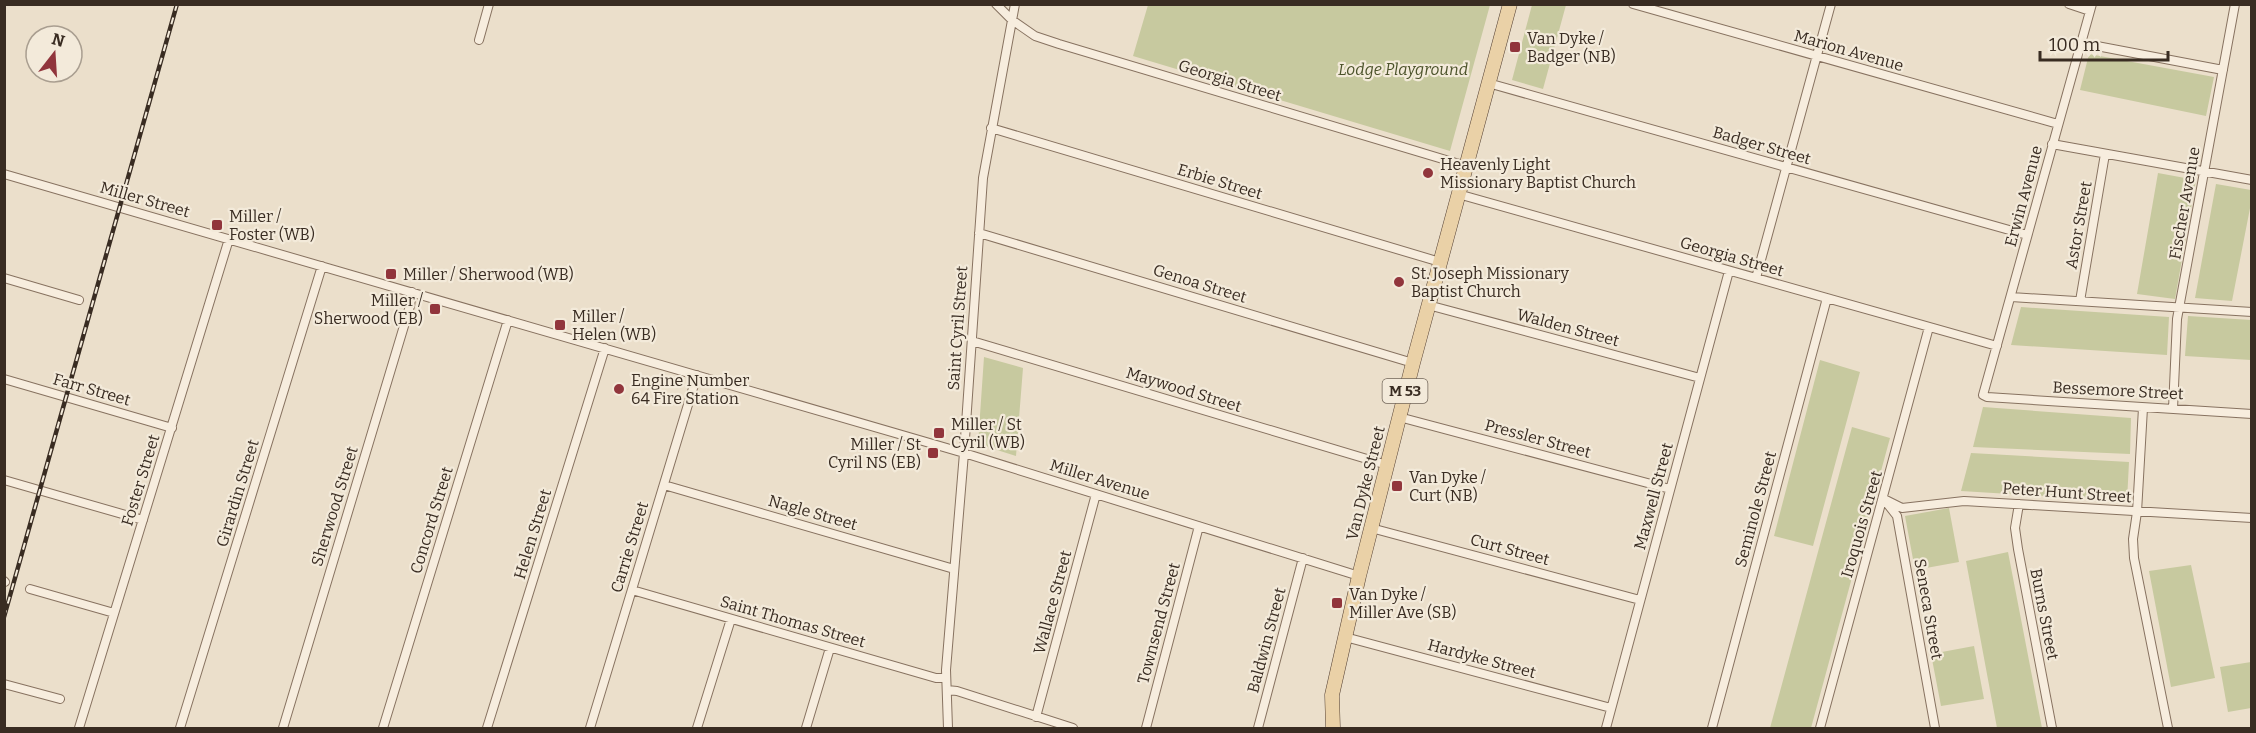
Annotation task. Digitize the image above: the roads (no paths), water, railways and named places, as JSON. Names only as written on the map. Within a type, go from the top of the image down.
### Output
[{"type":"main road","name":"Van Dyke Street","points":[[1333,729],[1332,695],[1359,576],[1428,305],[1510,4]]},
{"type":"street","points":[[479,40],[489,4]]},
{"type":"street","name":"Georgia Street","points":[[996,4],[1012,20],[1035,36],[1466,166]]},
{"type":"street","name":"Saint Cyril Street","points":[[948,729],[946,678],[983,178],[1015,4]]},
{"type":"street","name":"Marion Avenue","points":[[1633,4],[2058,124]]},
{"type":"street","points":[[1756,278],[1831,4]]},
{"type":"street","points":[[2069,4],[2091,8]]},
{"type":"street","name":"Fischer Avenue","points":[[2173,409],[2178,319],[2235,4]]},
{"type":"street","name":"Erwin Avenue","points":[[1983,395],[2091,8]]},
{"type":"street","points":[[2081,43],[2223,70]]},
{"type":"street","name":"Badger Street","points":[[1488,83],[2027,235]]},
{"type":"street","name":"Erbie Street","points":[[991,128],[1440,262]]},
{"type":"street","points":[[2052,144],[2252,180]]},
{"type":"street","name":"Astor Street","points":[[2080,301],[2105,154]]},
{"type":"street","name":"Miller Street","points":[[4,174],[727,384]]},
{"type":"street","name":"Georgia Street","points":[[1458,194],[1997,346]]},
{"type":"street","name":"Genoa Street","points":[[979,233],[1413,363]]},
{"type":"street","name":"Foster Street","points":[[79,729],[229,239]]},
{"type":"street","name":"Girardin Street","points":[[180,729],[322,266]]},
{"type":"street","name":"Maxwell Street","points":[[1606,729],[1729,271]]},
{"type":"street","points":[[4,278],[79,300]]},
{"type":"street","name":"Sherwood Street","points":[[283,729],[410,306],[412,292]]},
{"type":"street","points":[[2011,297],[2252,312]]},
{"type":"street","name":"Seminole Street","points":[[1712,729],[1827,298]]},
{"type":"street","name":"Walden Street","points":[[1428,305],[1700,378]]},
{"type":"street","name":"Concord Street","points":[[383,729],[508,320]]},
{"type":"street","name":"Iroquois Street","points":[[1821,729],[1929,327]]},
{"type":"street","name":"Maywood Street","points":[[972,341],[1387,465]]},
{"type":"street","name":"Helen Street","points":[[487,729],[605,348]]},
{"type":"street","name":"Carrie Street","points":[[590,729],[698,375]]},
{"type":"street","name":"Farr Street","points":[[4,379],[172,428]]},
{"type":"street","name":"Miller Avenue","points":[[727,384],[964,453],[1359,576]]},
{"type":"street","name":"Bessemore Street","points":[[1983,395],[2252,414]]},
{"type":"street","points":[[2143,408],[2137,512],[2133,538],[2134,558],[2168,729]]},
{"type":"street","name":"Pressler Street","points":[[1399,417],[1670,489]]},
{"type":"street","points":[[4,480],[143,520]]},
{"type":"street","name":"Nagle Street","points":[[664,485],[954,569]]},
{"type":"street","name":"Wallace Street","points":[[1036,717],[1096,494]]},
{"type":"street","name":"Peter Hunt Street","points":[[1884,499],[1902,508],[1952,501],[2252,518]]},
{"type":"street","name":"Seneca Street","points":[[1884,499],[1897,516],[1935,729]]},
{"type":"street","name":"Burns Street","points":[[2019,504],[2015,528],[2018,549],[2052,729]]},
{"type":"street","name":"Townsend Street","points":[[1146,729],[1199,526]]},
{"type":"street","name":"Curt Street","points":[[1371,528],[1640,600]]},
{"type":"street","name":"Baldwin Street","points":[[1258,729],[1303,558]]},
{"type":"street","points":[[30,589],[114,613]]},
{"type":"street","name":"Saint Thomas Street","points":[[632,590],[936,678],[946,678]]},
{"type":"street","points":[[697,729],[731,619]]},
{"type":"street","name":"Hardyke Street","points":[[1345,637],[1611,708]]},
{"type":"street","points":[[806,729],[830,648]]},
{"type":"street","points":[[4,684],[60,699]]},
{"type":"street","points":[[947,690],[1073,729]]},
{"type":"railway","points":[[4,617],[177,4]]},
{"type":"place","name":"Van Dyke / Badger (NB)","points":[[1515,47]]},
{"type":"place","name":"Heavenly Light Missionary Baptist Church","points":[[1428,173]]},
{"type":"place","name":"Miller / Foster (WB)","points":[[217,225]]},
{"type":"place","name":"Miller / Sherwood (WB)","points":[[391,274]]},
{"type":"place","name":"St. Joseph Missionary Baptist Church","points":[[1399,282]]},
{"type":"place","name":"Miller / Sherwood (EB)","points":[[435,309]]},
{"type":"place","name":"Miller / Helen (WB)","points":[[560,325]]},
{"type":"place","name":"Engine Number 64 Fire Station","points":[[619,389]]},
{"type":"place","name":"Miller / St Cyril (WB)","points":[[939,433]]},
{"type":"place","name":"Miller / St Cyril NS (EB)","points":[[933,453]]},
{"type":"place","name":"Van Dyke / Curt (NB)","points":[[1397,486]]},
{"type":"place","name":"Van Dyke / Miller Ave (SB)","points":[[1337,603]]},
{"type":"park label","name":"Lodge Playground","points":[[1403,69]]}]
